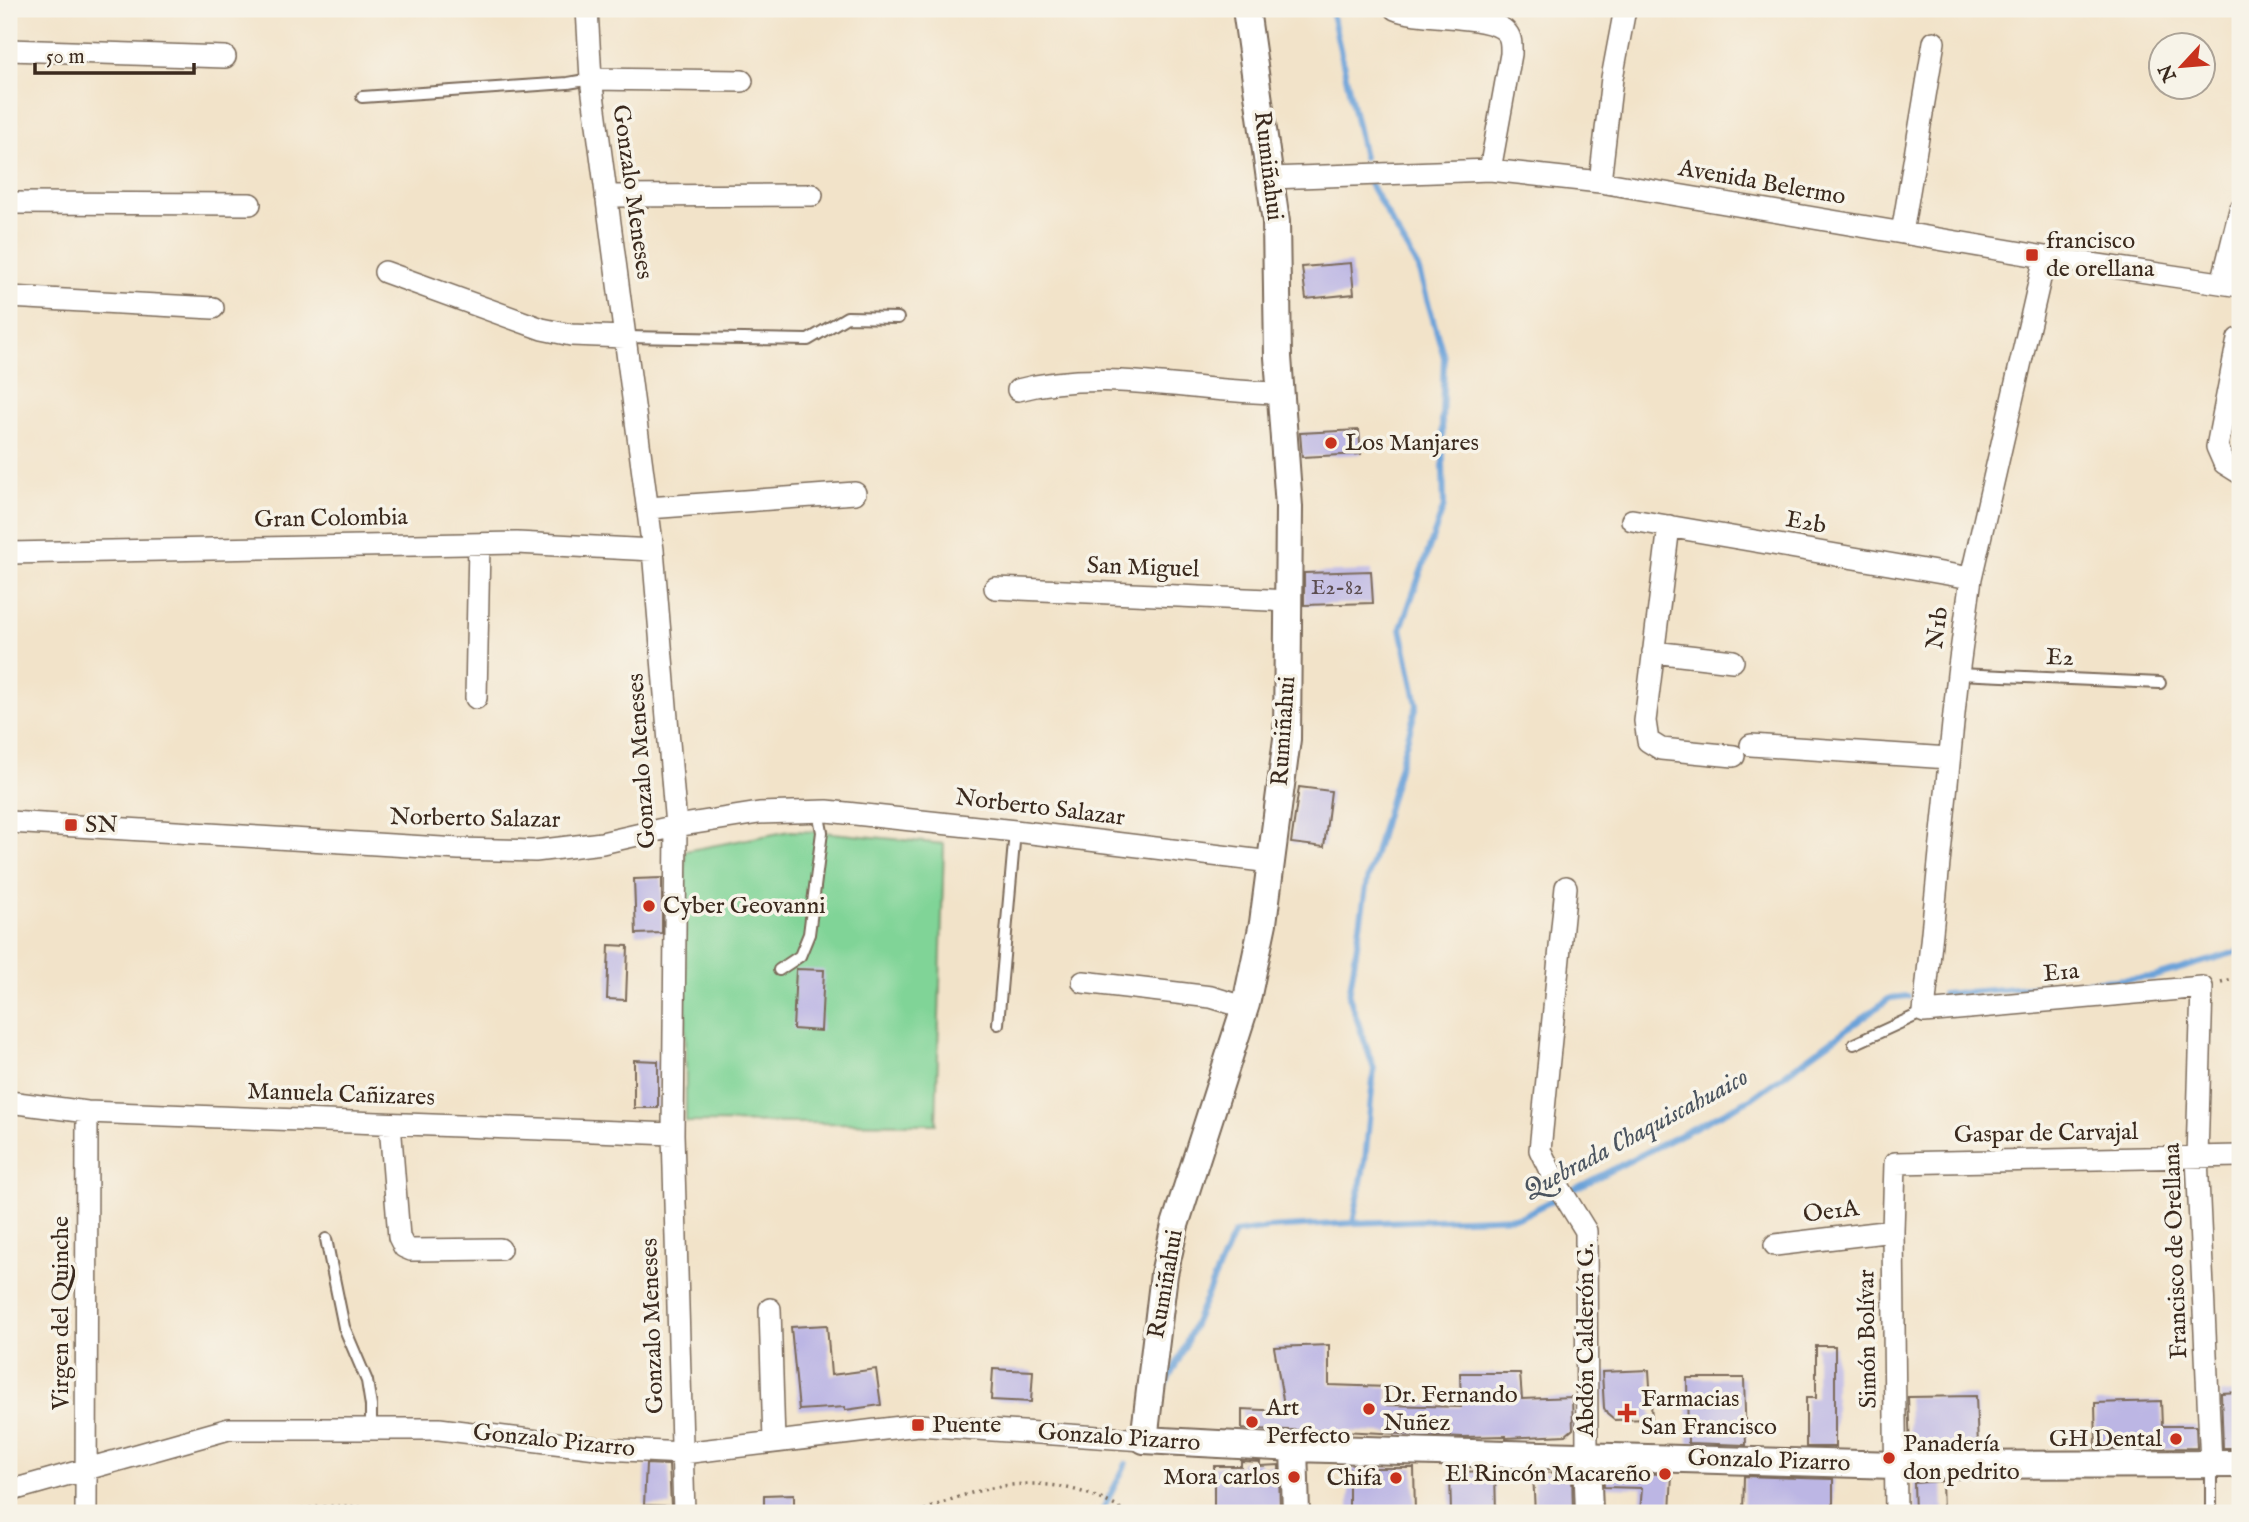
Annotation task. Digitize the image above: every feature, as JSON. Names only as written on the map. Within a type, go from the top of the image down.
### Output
[{"type":"street","name":"Gonzalo Meneses","points":[[587,9],[591,79],[653,550],[676,826],[673,1134],[684,1513]]},
{"type":"street","name":"Rumiñahui","points":[[1144,1440],[1164,1274],[1175,1225],[1244,1007],[1263,923],[1287,739],[1289,507],[1278,357],[1276,222],[1246,9]]},
{"type":"street","points":[[1395,9],[1494,24],[1508,34],[1511,54],[1490,170]]},
{"type":"street","points":[[1600,182],[1612,78],[1625,9]]},
{"type":"street","points":[[1902,233],[1934,42]]},
{"type":"street","points":[[9,50],[225,57]]},
{"type":"street","points":[[591,79],[741,81]]},
{"type":"street","name":"Avenida Belermo","points":[[1271,178],[1490,170],[1600,182],[2045,257],[2231,285]]},
{"type":"street","points":[[606,196],[812,195]]},
{"type":"street","points":[[9,203],[250,204]]},
{"type":"street","points":[[2231,285],[2240,209]]},
{"type":"street","name":"N1b","points":[[1924,1012],[1958,674],[1971,578],[2045,257]]},
{"type":"street","points":[[384,272],[542,329],[571,335],[625,337]]},
{"type":"street","points":[[9,297],[213,308]]},
{"type":"street","points":[[2238,339],[2217,447],[2224,463],[2240,473]]},
{"type":"street","points":[[1018,390],[1036,385],[1082,381],[1244,393],[1281,393]]},
{"type":"street","points":[[648,508],[855,493]]},
{"type":"street","name":"E2b","points":[[1632,520],[1971,578]]},
{"type":"street","points":[[1669,526],[1645,721],[1648,741],[1661,749],[1949,758]]},
{"type":"street","name":"Gran Colombia","points":[[9,553],[517,543],[653,550]]},
{"type":"street","points":[[476,698],[479,544]]},
{"type":"street","name":"San Miguel","points":[[995,588],[1289,601]]},
{"type":"street","points":[[1653,652],[1733,661]]},
{"type":"street","name":"Norberto Salazar","points":[[9,822],[459,849],[535,851],[602,842],[676,826],[760,813],[818,811],[1015,831],[1271,862]]},
{"type":"street","name":"Abdón Calderón G.","points":[[1566,887],[1540,1150],[1554,1179],[1586,1231],[1587,1456],[1590,1513]]},
{"type":"street","points":[[1083,982],[1211,998],[1244,1007]]},
{"type":"street","name":"E1a","points":[[1924,1012],[2202,987]]},
{"type":"street","name":"Francisco de Orellana","points":[[2202,987],[2197,1157],[2211,1464]]},
{"type":"street","name":"Manuela Cañizares","points":[[9,1102],[87,1112],[673,1134]]},
{"type":"street","name":"Virgen del Quinche","points":[[86,1513],[87,1112]]},
{"type":"street","points":[[390,1124],[399,1237],[404,1247],[411,1250],[500,1248]]},
{"type":"street","name":"Gaspar de Carvajal","points":[[1895,1163],[2240,1156]]},
{"type":"street","name":"Simón Bolívar","points":[[1895,1163],[1893,1231],[1896,1513]]},
{"type":"street","name":"Oe1A","points":[[1775,1245],[1893,1231]]},
{"type":"street","points":[[770,1310],[774,1442]]},
{"type":"street","name":"Gonzalo Pizarro","points":[[9,1490],[229,1429],[439,1429],[605,1449],[683,1452],[918,1425],[1294,1448],[1896,1465],[2240,1464]]},
{"type":"street","points":[[1294,1448],[1296,1513]]},
{"type":"lane","points":[[362,97],[568,83],[591,79]]},
{"type":"lane","points":[[625,337],[808,340],[847,317],[898,318]]},
{"type":"lane","name":"E2","points":[[1958,674],[2160,683]]},
{"type":"lane","points":[[779,970],[800,956],[809,934],[822,832],[818,811]]},
{"type":"lane","points":[[998,1024],[1015,831]]},
{"type":"lane","points":[[1854,1044],[1924,1012]]},
{"type":"lane","points":[[326,1239],[344,1327],[367,1381],[372,1429]]},
{"type":"lane","name":"Francisco de Orellana","points":[[2211,1464],[2211,1513]]},
{"type":"path","points":[[918,1513],[975,1490],[1034,1483],[1093,1496],[1128,1513]]},
{"type":"path","points":[[282,1513],[304,1508],[332,1507],[368,1507],[391,1513]]},
{"type":"green space","points":[[790,831],[944,844],[936,1124],[686,1122],[685,851]]},
{"type":"building","points":[[1351,263],[1354,294],[1306,299],[1302,267]]},
{"type":"building","name":"Los Manjares","points":[[1359,430],[1361,454],[1302,457],[1300,433]]},
{"type":"building","points":[[1371,571],[1373,603],[1304,605],[1304,573]]},
{"type":"building","points":[[1299,787],[1331,791],[1324,847],[1291,843]]},
{"type":"building","name":"Cyber Geovanni","points":[[662,878],[662,933],[636,934],[634,879]]},
{"type":"building","points":[[609,945],[628,946],[626,1000],[607,999]]},
{"type":"building","points":[[796,969],[824,970],[821,1031],[793,1029]]},
{"type":"building","points":[[634,1060],[658,1061],[658,1108],[634,1108]]},
{"type":"building","points":[[827,1325],[831,1375],[876,1369],[881,1405],[845,1410],[845,1407],[799,1410],[791,1327]]},
{"type":"building","points":[[1329,1345],[1329,1385],[1388,1387],[1387,1405],[1461,1407],[1460,1373],[1520,1373],[1522,1399],[1572,1397],[1573,1429],[1566,1435],[1506,1438],[1242,1429],[1242,1409],[1285,1411],[1274,1347]]},
{"type":"building","points":[[1816,1346],[1835,1346],[1835,1447],[1806,1447],[1806,1398],[1816,1398]]},
{"type":"building","points":[[993,1369],[1033,1371],[1031,1402],[991,1400]]},
{"type":"building","points":[[1649,1370],[1652,1419],[1614,1420],[1604,1408],[1602,1372]]},
{"type":"building","points":[[1687,1378],[1744,1378],[1746,1445],[1688,1443]]},
{"type":"building","points":[[2240,1392],[2240,1448],[2223,1448],[2221,1393]]},
{"type":"building","points":[[1976,1396],[1978,1447],[1910,1449],[1908,1397]]},
{"type":"building","points":[[2161,1401],[2162,1426],[2196,1426],[2197,1448],[2096,1449],[2095,1403]]},
{"type":"building","points":[[1241,1461],[1260,1462],[1260,1466],[1279,1465],[1280,1513],[1214,1513],[1214,1466],[1241,1466]]},
{"type":"building","points":[[646,1464],[669,1465],[671,1506],[644,1505]]},
{"type":"building","points":[[1414,1468],[1415,1513],[1349,1513],[1349,1469]]},
{"type":"building","points":[[1495,1471],[1496,1513],[1451,1513],[1450,1472]]},
{"type":"building","points":[[1572,1472],[1573,1513],[1535,1513],[1533,1473]]},
{"type":"building","points":[[1603,1473],[1672,1474],[1670,1513],[1640,1513],[1642,1488],[1604,1487]]},
{"type":"building","points":[[1744,1476],[1833,1479],[1833,1513],[1743,1513]]},
{"type":"building","points":[[1942,1481],[1943,1512],[1915,1513],[1914,1483]]},
{"type":"building","points":[[794,1494],[794,1513],[764,1513],[764,1495]]},
{"type":"waterway","points":[[1331,9],[1364,157]]},
{"type":"waterway","points":[[1165,1385],[1234,1233],[1353,1223],[1365,1161],[1374,1069],[1349,996],[1367,881],[1417,705],[1401,628],[1444,506],[1444,357],[1418,268],[1370,184]]},
{"type":"waterway","name":"Quebrada Chaquiscahuaico","points":[[1943,994],[2153,977],[2240,951]]},
{"type":"waterway","name":"Quebrada Chaquiscahuaico","points":[[1353,1223],[1520,1217],[1752,1098],[1890,998],[1908,996]]},
{"type":"waterway","points":[[1101,1513],[1126,1464]]},
{"type":"place","name":"francisco de orellana","points":[[2032,255]]},
{"type":"place","name":"Los Manjares","points":[[1331,443]]},
{"type":"place","name":"SN","points":[[71,825]]},
{"type":"place","name":"Cyber Geovanni","points":[[649,906]]},
{"type":"place","name":"Dr. Fernando Nuñez","points":[[1369,1409]]},
{"type":"place","name":"Farmacias San Francisco","points":[[1627,1413]]},
{"type":"place","name":"Art Perfecto","points":[[1252,1422]]},
{"type":"place","name":"Puente","points":[[918,1425]]},
{"type":"place","name":"GH Dental","points":[[2176,1439]]},
{"type":"place","name":"Panadería don pedrito","points":[[1889,1458]]},
{"type":"place","name":"El Rincón Macareño","points":[[1665,1474]]},
{"type":"place","name":"Mora carlos","points":[[1294,1477]]},
{"type":"place","name":"Chifa","points":[[1396,1478]]}]
